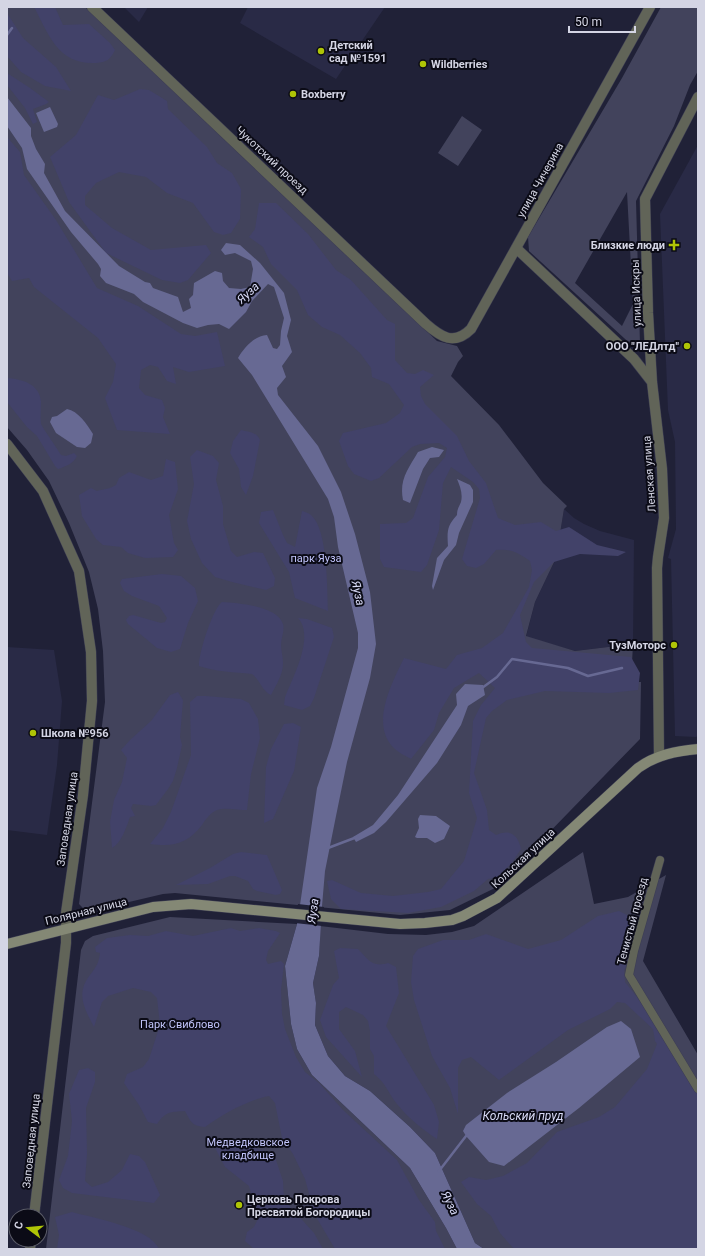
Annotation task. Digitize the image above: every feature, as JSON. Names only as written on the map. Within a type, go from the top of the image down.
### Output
[{"type":"main road","name":"Кольская улица","points":[[172,905],[191,904],[400,924],[452,920],[497,898],[638,768],[649,760],[659,756],[698,749]]},
{"type":"main road","name":"Полярная улица","points":[[7,944],[153,907],[172,905]]},
{"type":"street","name":"Чукотский проезд","points":[[92,7],[435,332]]},
{"type":"street","name":"улица Чичерина","points":[[435,332],[441,336],[457,338],[465,335],[471,329],[650,7]]},
{"type":"street","name":"улица Искры","points":[[652,382],[648,313],[645,199],[698,98]]},
{"type":"street","points":[[516,248],[634,359],[652,382]]},
{"type":"street","name":"Ленская улица","points":[[652,382],[662,469],[664,518],[657,568],[659,756]]},
{"type":"street","name":"Заповедная улица","points":[[7,444],[43,491],[79,571],[91,652],[92,701],[83,795],[66,913],[66,943],[35,1208]]},
{"type":"street","name":"Тенистый проезд","points":[[660,860],[634,951],[629,975],[698,1089]]},
{"type":"shaded area","points":[[124,7],[148,7],[139,22]]},
{"type":"shaded area","name":"Детский сад №1591","points":[[248,7],[385,7],[336,79],[240,23]]},
{"type":"shaded area","points":[[698,145],[698,736],[696,737],[675,736],[671,559],[668,558],[676,529],[675,442],[668,410],[660,214]]},
{"type":"shaded area","points":[[564,509],[584,524],[600,531],[634,540],[633,644],[575,651],[526,637],[535,602],[556,558]]},
{"type":"shaded area","name":"Школа №956","points":[[7,647],[54,650],[62,701],[57,765],[47,835],[7,830]]},
{"type":"green space","name":"парк Яуза","points":[[7,7],[85,7],[437,341],[457,346],[463,356],[458,362],[451,376],[499,425],[543,483],[567,506],[564,509],[556,558],[535,602],[526,636],[575,651],[633,644],[631,682],[641,682],[640,739],[495,888],[450,910],[400,915],[175,893],[163,894],[95,910],[85,910],[79,904],[105,702],[103,651],[98,609],[89,572],[69,523],[49,481],[27,450],[7,427]]},
{"type":"green space","points":[[34,7],[55,7],[63,25],[89,24],[110,43],[115,50],[108,60],[100,63],[83,62],[72,59],[64,54],[50,38]]},
{"type":"green space","points":[[661,7],[698,7],[698,71],[690,85],[674,126],[636,201],[640,344],[636,349],[529,251],[528,237],[622,78]],"holes":[[[627,192],[633,304],[622,326],[575,283]]]},
{"type":"green space","points":[[7,13],[23,38],[56,67],[71,91],[45,86],[21,72],[7,56]]},
{"type":"green space","points":[[7,73],[49,102],[33,109],[37,122],[33,124],[25,108],[7,85]]},
{"type":"green space","points":[[140,89],[149,90],[167,101],[168,109],[207,147],[217,163],[232,173],[241,189],[240,219],[231,233],[223,235],[214,232],[193,203],[167,193],[146,177],[119,172],[96,183],[85,196],[85,205],[112,228],[151,250],[206,245],[211,253],[188,280],[180,283],[162,280],[106,253],[69,202],[50,157],[76,135],[98,95],[114,100]]},
{"type":"green space","points":[[462,116],[482,130],[458,166],[438,153]]},
{"type":"green space","points":[[7,137],[20,152],[24,175],[56,220],[97,288],[138,306],[181,334],[195,336],[217,332],[225,366],[189,372],[173,367],[176,384],[167,381],[158,367],[150,365],[141,370],[139,388],[145,395],[162,400],[165,408],[163,417],[170,434],[117,430],[105,398],[113,382],[116,364],[98,338],[34,287],[29,278],[12,281],[7,273]]},
{"type":"green space","points":[[259,203],[276,203],[308,234],[336,270],[351,280],[387,320],[395,324],[395,360],[407,373],[415,374],[423,370],[434,375],[420,387],[421,396],[425,404],[457,436],[469,461],[486,483],[498,518],[515,525],[541,522],[556,531],[569,527],[597,545],[626,552],[618,556],[580,554],[554,562],[534,582],[520,615],[526,642],[532,648],[631,657],[640,673],[638,690],[609,693],[545,691],[507,700],[492,711],[486,718],[474,773],[487,810],[489,830],[496,835],[501,833],[513,834],[518,840],[521,849],[511,864],[497,877],[488,879],[474,891],[441,907],[408,913],[341,909],[331,899],[327,881],[332,880],[361,893],[393,896],[428,892],[441,889],[464,861],[477,818],[469,793],[473,721],[481,705],[495,688],[479,673],[454,688],[439,713],[434,730],[411,759],[395,749],[387,740],[383,717],[385,704],[404,658],[446,669],[457,655],[482,648],[503,633],[529,587],[532,570],[530,561],[514,552],[496,550],[484,564],[476,568],[467,566],[462,559],[480,498],[479,489],[473,482],[451,467],[443,483],[439,530],[427,565],[421,572],[384,567],[380,559],[380,524],[406,523],[413,518],[428,477],[445,457],[447,448],[439,443],[420,444],[412,447],[379,478],[371,481],[354,474],[348,466],[339,441],[343,433],[386,423],[400,413],[404,405],[389,384],[372,377],[371,368],[360,353],[340,335],[322,327],[308,315],[297,290],[271,264],[263,247],[249,237],[255,229]]},
{"type":"green space","points":[[7,378],[24,381],[34,387],[40,396],[41,424],[61,455],[66,456],[74,453],[77,456],[72,463],[58,469],[55,466],[37,436],[27,427],[7,402]]},
{"type":"green space","points":[[241,430],[257,435],[260,440],[253,476],[246,495],[241,487],[239,469],[230,453],[233,441]]},
{"type":"green space","points":[[197,450],[213,456],[219,463],[216,480],[223,506],[223,524],[231,551],[237,557],[254,552],[263,553],[275,578],[274,586],[266,590],[215,577],[202,563],[191,539],[187,521],[194,484],[190,457]]},
{"type":"green space","points":[[166,459],[175,462],[178,489],[169,515],[174,543],[178,550],[173,557],[145,558],[128,553],[121,547],[103,545],[96,539],[82,516],[79,495],[91,488],[97,491],[114,486],[119,478],[129,472],[151,480],[163,476]]},
{"type":"green space","points":[[273,510],[287,543],[295,547],[302,511],[310,514],[317,522],[321,533],[326,560],[328,611],[295,598],[289,572],[259,523],[261,512]]},
{"type":"green space","points":[[162,574],[181,576],[195,588],[198,601],[188,623],[180,649],[171,652],[157,648],[128,624],[126,620],[129,616],[133,615],[161,623],[165,622],[167,618],[159,606],[132,596],[124,591],[120,583],[122,579]]},
{"type":"green space","points":[[222,602],[237,603],[265,609],[279,618],[283,624],[284,629],[281,645],[283,667],[279,680],[271,695],[265,691],[252,674],[219,671],[199,666],[199,660],[207,632],[214,613]]},
{"type":"green space","points":[[298,618],[307,619],[332,628],[334,637],[314,698],[310,706],[302,710],[284,705],[285,697],[301,657],[303,646],[303,626]]},
{"type":"green space","points":[[178,692],[183,700],[180,737],[182,745],[173,781],[156,805],[151,806],[133,804],[131,808],[135,816],[130,817],[121,838],[112,848],[110,822],[114,800],[122,782],[127,758],[121,750],[151,721],[170,695]]},
{"type":"green space","points":[[197,696],[241,699],[249,703],[258,719],[260,738],[251,774],[247,810],[217,810],[210,814],[196,831],[185,840],[179,843],[166,845],[150,844],[163,828],[171,812],[191,755],[190,702]]},
{"type":"green space","points":[[293,723],[301,727],[294,771],[273,819],[264,823],[266,767],[271,749],[284,724]]},
{"type":"green space","points":[[241,852],[267,855],[282,890],[280,894],[276,895],[257,891],[253,889],[248,881],[235,876],[230,876],[208,884],[176,885],[210,868],[233,854]]},
{"type":"green space","points":[[583,852],[594,904],[628,897],[666,875],[643,961],[698,1055],[698,1249],[484,1249],[475,1243],[435,1153],[410,1127],[370,1091],[345,1076],[328,1056],[315,1025],[316,1003],[313,983],[319,956],[320,926],[388,934],[426,935],[452,932],[474,926]]},
{"type":"green space","points":[[619,911],[635,919],[633,945],[624,971],[625,982],[652,1016],[698,1089],[698,1249],[514,1249],[500,1233],[491,1216],[477,1204],[461,1182],[469,1177],[486,1180],[503,1176],[527,1163],[557,1132],[599,1117],[615,1107],[647,1069],[657,1044],[653,1029],[625,1003],[617,1002],[610,1009],[568,1030],[499,1080],[471,1057],[462,1060],[458,1068],[458,1114],[450,1088],[432,1056],[414,1000],[411,982],[413,956],[418,949],[443,940],[469,940],[486,934],[528,949],[561,940],[598,916]]},
{"type":"green space","name":"Парк Свиблово","points":[[170,917],[297,924],[285,966],[291,1024],[297,1049],[312,1075],[410,1168],[457,1249],[46,1249],[48,1248],[48,1232],[81,950],[85,941],[93,936]]},
{"type":"green space","points":[[231,928],[240,931],[259,928],[280,933],[268,951],[266,960],[268,964],[281,961],[284,964],[281,990],[282,1014],[285,1029],[296,1057],[305,1072],[319,1083],[343,1110],[397,1160],[419,1200],[435,1222],[436,1231],[445,1249],[335,1249],[315,1215],[305,1179],[293,1154],[282,1138],[275,1103],[269,1096],[236,1108],[205,1127],[197,1126],[192,1123],[185,1111],[166,1114],[157,1124],[148,1122],[139,1105],[124,1083],[127,1074],[143,1067],[149,1059],[160,1025],[157,998],[151,992],[133,988],[108,996],[102,1002],[94,1027],[87,1014],[82,995],[85,982],[96,967],[99,960],[100,953],[96,952],[95,947],[107,938],[130,935],[148,936],[166,931],[193,936]]},
{"type":"green space","points":[[340,948],[358,949],[371,962],[378,964],[388,963],[396,967],[399,993],[386,1026],[434,1105],[439,1122],[437,1139],[401,1109],[387,1088],[374,1074],[374,1056],[370,1049],[370,1031],[368,1021],[363,1015],[346,1007],[339,1012],[339,1029],[355,1051],[362,1077],[326,1037],[320,1020],[333,985],[339,978],[334,951]]},
{"type":"green space","points":[[88,1068],[95,1072],[95,1082],[86,1108],[87,1154],[85,1181],[92,1187],[108,1182],[122,1170],[130,1154],[139,1156],[145,1162],[160,1195],[154,1203],[72,1193],[63,1188],[59,1180],[68,1156],[72,1121],[69,1094],[79,1070]]},
{"type":"green space","name":"Медведковское кладбище","points":[[230,1140],[274,1154],[283,1181],[284,1200],[314,1233],[323,1249],[254,1249],[245,1241],[247,1232],[254,1227],[258,1219],[249,1186],[225,1167],[213,1144]]},
{"type":"green space","points":[[72,1212],[120,1225],[145,1235],[154,1242],[159,1249],[57,1249],[59,1235],[55,1217]]},
{"type":"water","name":"Яуза","points":[[7,97],[31,128],[31,136],[36,149],[45,164],[44,173],[65,211],[119,266],[145,282],[150,283],[153,288],[178,297],[183,312],[191,308],[189,299],[193,295],[194,283],[215,271],[222,273],[223,281],[229,288],[241,289],[250,287],[253,269],[251,261],[235,253],[225,255],[221,250],[226,243],[240,245],[260,263],[284,293],[291,320],[287,336],[292,352],[282,366],[286,377],[277,388],[278,395],[318,446],[341,492],[355,534],[370,592],[376,644],[370,678],[347,762],[325,871],[319,956],[313,983],[316,1003],[315,1025],[328,1056],[345,1076],[370,1091],[410,1127],[435,1153],[475,1243],[484,1249],[457,1249],[410,1168],[312,1075],[297,1049],[291,1024],[285,966],[297,924],[317,788],[331,747],[358,648],[358,633],[338,547],[334,517],[328,499],[252,375],[238,358],[250,343],[262,336],[267,335],[273,348],[277,349],[280,345],[284,318],[274,287],[268,284],[252,301],[246,312],[229,329],[219,324],[197,328],[183,323],[143,302],[134,294],[106,283],[100,276],[101,269],[98,264],[71,232],[27,169],[22,148],[7,126]]},
{"type":"water","points":[[50,107],[58,124],[57,127],[44,132],[36,113]]},
{"type":"water","points":[[67,409],[75,412],[85,422],[93,434],[91,443],[85,448],[77,447],[56,433],[50,422],[52,417],[57,416]]},
{"type":"water","points":[[432,447],[444,450],[439,457],[430,458],[423,469],[410,503],[403,500],[402,486],[408,469],[418,452]]},
{"type":"water","points":[[457,479],[470,485],[473,490],[473,502],[459,533],[456,545],[444,560],[433,590],[432,586],[437,558],[448,546],[448,529],[451,522],[457,515],[462,499]]},
{"type":"water","points":[[465,684],[483,685],[485,695],[468,706],[461,725],[437,763],[386,822],[374,833],[356,842],[353,837],[373,825],[398,795],[457,705],[456,694]]},
{"type":"water","points":[[420,815],[436,816],[450,826],[444,839],[435,843],[427,838],[415,837],[419,828],[418,819]]},
{"type":"water","name":"Кольский пруд","points":[[621,1021],[631,1029],[640,1057],[579,1108],[504,1166],[489,1162],[466,1136],[463,1131],[466,1125],[507,1093],[607,1027]]},
{"type":"pier","points":[[298,904],[324,907],[322,926],[295,923]]},
{"type":"waterway","points":[[7,35],[12,28]]},
{"type":"waterway","points":[[482,688],[497,677],[512,659],[568,668],[588,676],[622,668]]},
{"type":"waterway","points":[[328,848],[357,837]]},
{"type":"waterway","points":[[439,1171],[466,1136]]},
{"type":"place","name":"Детский сад №1591","points":[[321,51]]},
{"type":"place","name":"Wildberries","points":[[423,64]]},
{"type":"place","name":"Boxberry","points":[[293,94]]},
{"type":"place","name":"Близкие люди","points":[[674,245]]},
{"type":"place","name":"ООО \"ЛЕДлтд\"","points":[[687,346]]},
{"type":"place","name":"ТузМоторс","points":[[674,645]]},
{"type":"place","name":"Школа №956","points":[[33,733]]},
{"type":"place","name":"Церковь Покрова Пресвятой Богородицы","points":[[239,1205]]}]
